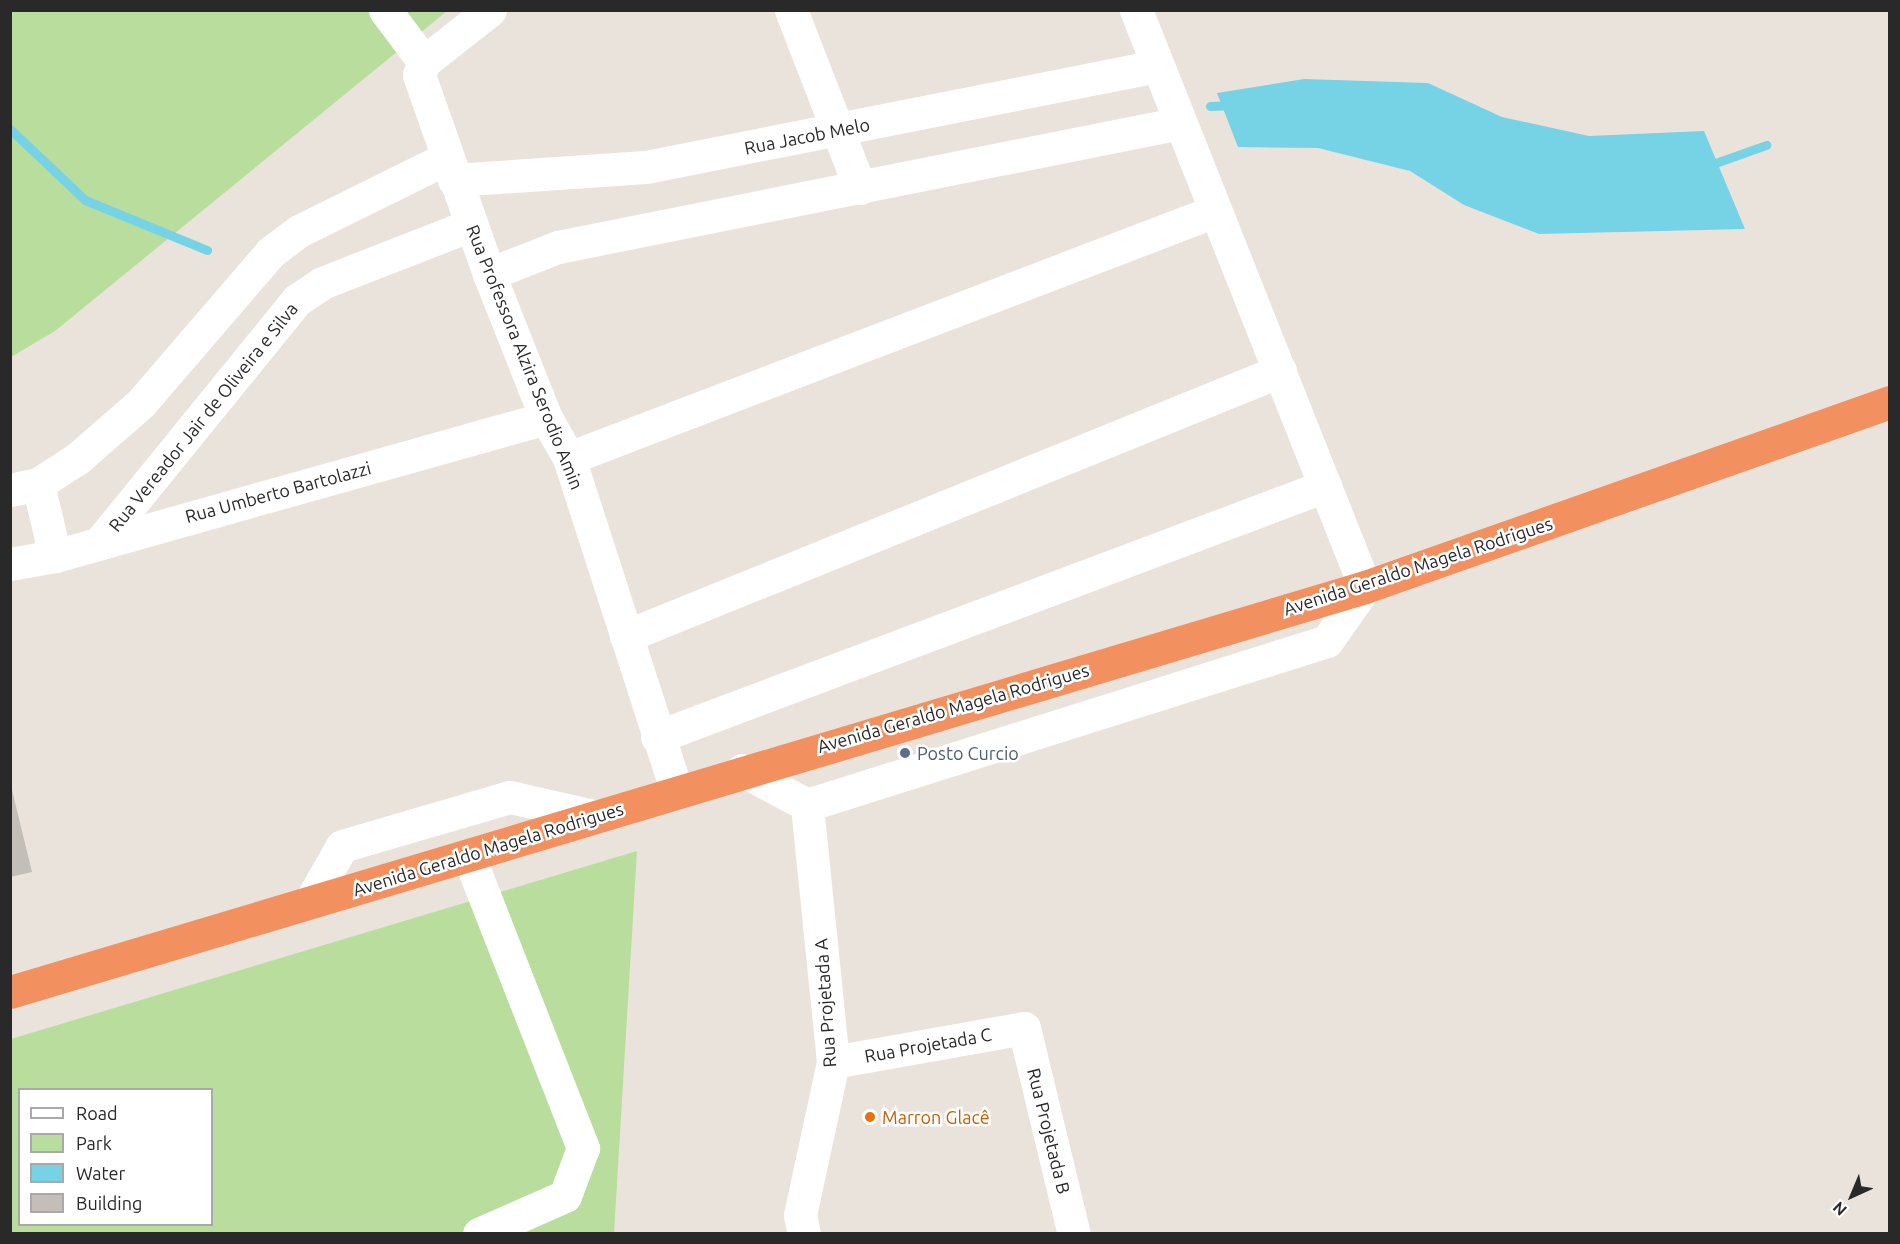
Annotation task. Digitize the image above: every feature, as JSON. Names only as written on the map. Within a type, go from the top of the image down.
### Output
[{"type":"highway","name":"Avenida Geraldo Magela Rodrigues","points":[[10,992],[469,857],[676,790],[1365,587],[1890,402]]},
{"type":"street","points":[[386,10],[424,62],[490,10]]},
{"type":"street","points":[[791,10],[860,188]]},
{"type":"street","points":[[742,771],[807,805],[1328,641],[1365,587],[1136,10]]},
{"type":"street","name":"Rua Professora Alzira Serodio Amin","points":[[424,62],[418,75],[450,169],[546,418],[569,458],[657,737],[676,790]]},
{"type":"street","name":"Rua Jacob Melo","points":[[450,169],[646,167],[1157,66]]},
{"type":"street","points":[[489,274],[558,247],[1180,123]]},
{"type":"street","points":[[55,556],[24,487],[141,403],[270,252],[299,231],[450,169]]},
{"type":"street","points":[[569,458],[1215,211]]},
{"type":"street","name":"Rua Vereador Jair de Oliveira e Silva","points":[[101,541],[297,300],[322,283],[471,225]]},
{"type":"street","points":[[626,636],[1280,371]]},
{"type":"street","name":"Rua Umberto Bartolazzi","points":[[10,564],[55,556],[101,541],[546,418]]},
{"type":"street","points":[[657,737],[1325,486]]},
{"type":"street","points":[[310,902],[342,846],[510,797],[597,817]]},
{"type":"street","name":"Rua Projetada A","points":[[804,1233],[800,1215],[833,1062],[807,805]]},
{"type":"street","points":[[469,857],[583,1148],[565,1196],[479,1233]]},
{"type":"street","name":"Rua Projetada C","points":[[833,1062],[1024,1028]]},
{"type":"street","name":"Rua Projetada B","points":[[1024,1028],[1074,1233]]},
{"type":"green space","points":[[10,11],[447,11],[55,331],[11,357]]},
{"type":"green space","points":[[637,851],[614,1233],[11,1234],[11,1039]]},
{"type":"water","points":[[1304,79],[1428,83],[1502,117],[1589,136],[1704,131],[1745,229],[1539,234],[1464,205],[1410,171],[1318,148],[1238,147],[1217,93]]},
{"type":"building","points":[[10,782],[32,872],[10,877]]},
{"type":"waterway","points":[[1210,106],[1233,105]]},
{"type":"waterway","points":[[10,129],[85,200],[207,250]]},
{"type":"waterway","points":[[1707,166],[1766,145]]},
{"type":"place","name":"Posto Curcio","points":[[905,753]]},
{"type":"place","name":"Marron Glacê","points":[[870,1117]]}]
